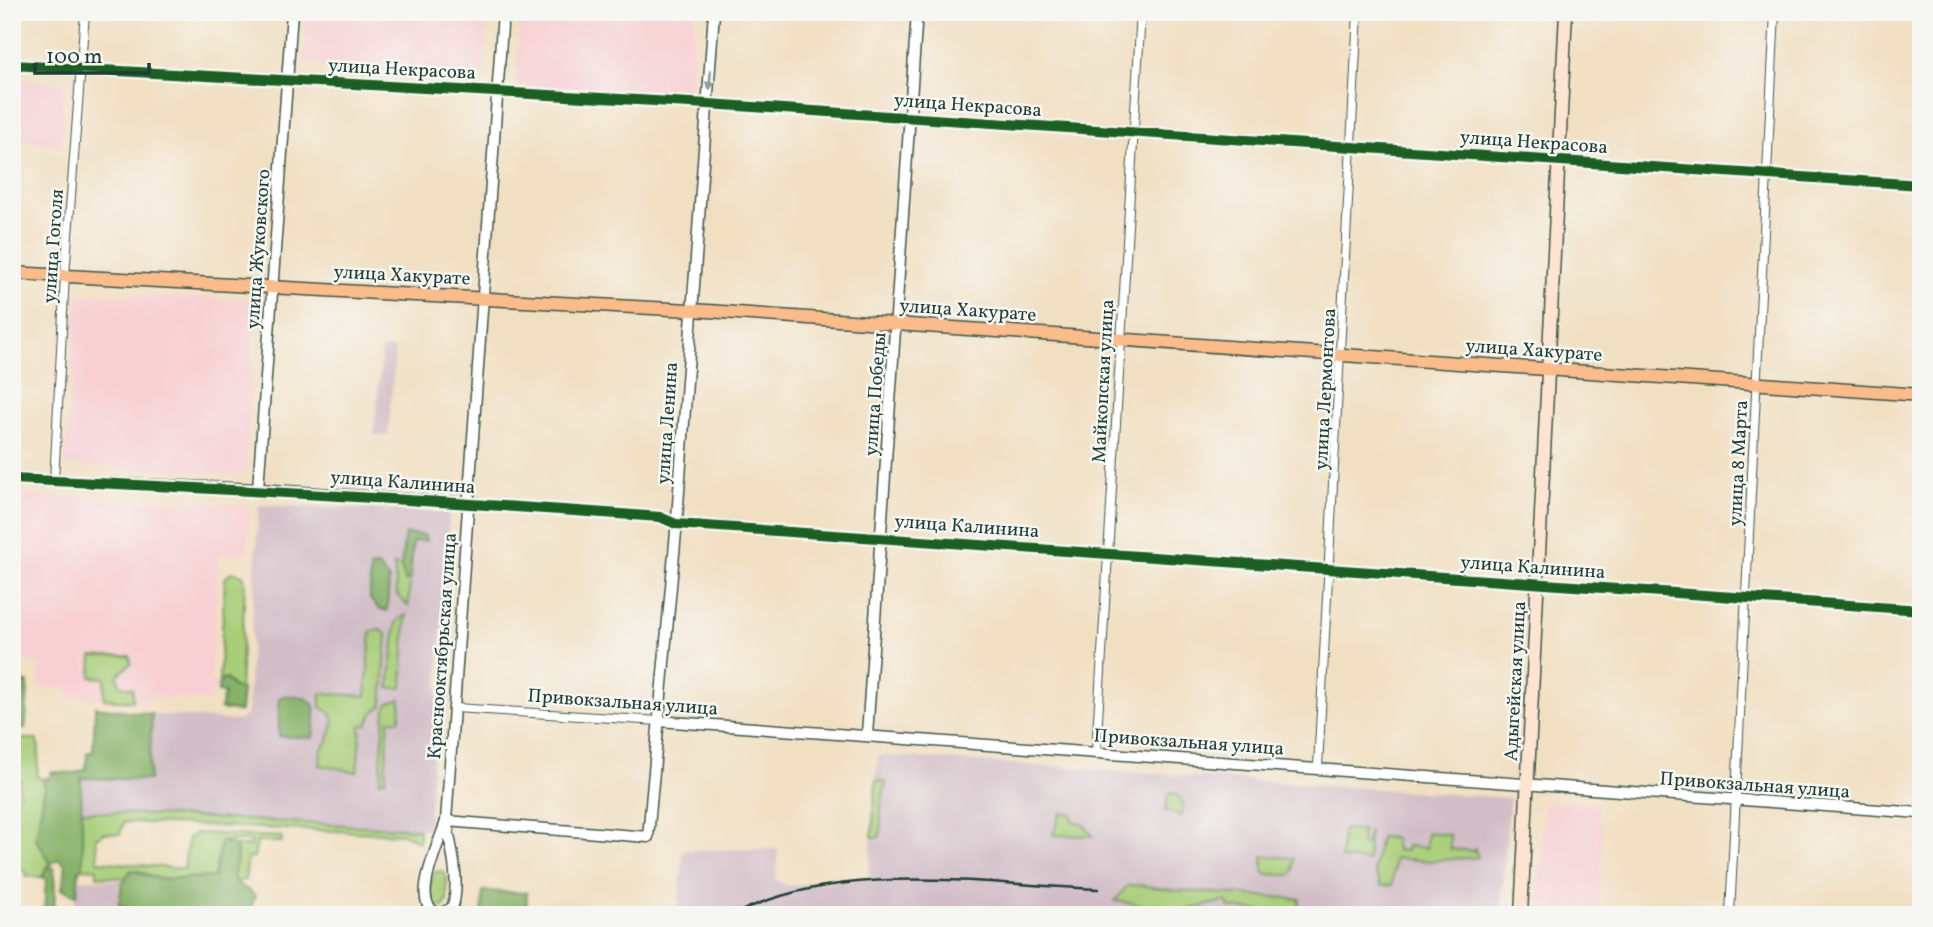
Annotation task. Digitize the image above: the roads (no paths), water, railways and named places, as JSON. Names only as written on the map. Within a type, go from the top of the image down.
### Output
[{"type":"main road","name":"Адыгейская улица","points":[[1521,915],[1566,12]]},
{"type":"main road","name":"улица Хакурате","points":[[12,273],[896,323],[1921,395]]},
{"type":"street","name":"улица Гоголя","points":[[54,481],[65,275],[85,12]]},
{"type":"street","name":"улица Жуковского","points":[[258,489],[292,12]]},
{"type":"street","name":"Краснооктябрьская улица","points":[[446,821],[503,12]]},
{"type":"street","name":"улица Ленина","points":[[446,821],[648,836],[676,524],[714,12]]},
{"type":"street","name":"улица Победы","points":[[867,735],[917,12]]},
{"type":"street","name":"Майкопская улица","points":[[1096,752],[1141,12]]},
{"type":"street","name":"улица Лермонтова","points":[[1318,767],[1342,354],[1358,12]]},
{"type":"street","name":"улица 8 Марта","points":[[1730,915],[1774,12]]},
{"type":"street","name":"улица Некрасова","points":[[12,65],[708,104],[1921,185]]},
{"type":"street","name":"улица Калинина","points":[[12,479],[258,489],[468,503],[660,517],[676,524],[882,536],[1921,610]]},
{"type":"street","name":"Привокзальная улица","points":[[455,708],[1318,767],[1526,785],[1921,813]]},
{"type":"street","points":[[446,821],[453,873],[453,904],[448,911],[440,914],[431,911],[426,903],[428,873],[446,821]]},
{"type":"street","points":[[428,873],[442,866],[453,873]]},
{"type":"railway","points":[[733,915],[775,898],[819,887],[865,881],[960,881],[1098,889]]}]
